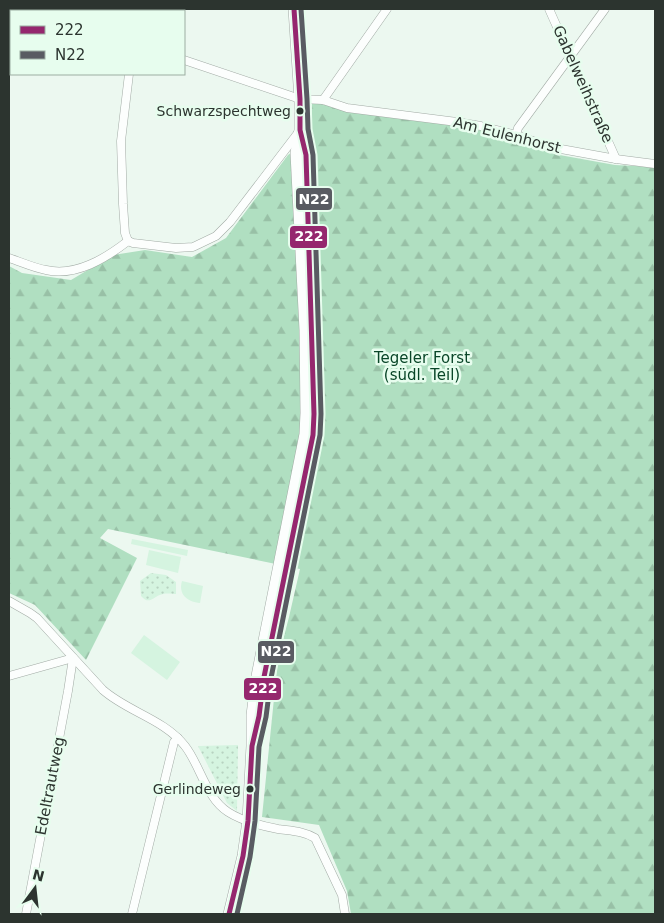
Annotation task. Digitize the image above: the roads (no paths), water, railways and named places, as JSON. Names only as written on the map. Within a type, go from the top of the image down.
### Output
[{"type":"street","points":[[229,914],[243,856],[248,821],[252,746],[259,716],[264,677],[313,435],[314,414],[306,155],[300,130],[300,99],[294,9]]},
{"type":"street","points":[[323,100],[387,9]]},
{"type":"street","name":"Gabelweihstraße","points":[[549,9],[616,159]]},
{"type":"street","points":[[516,135],[518,128],[604,9]]},
{"type":"street","points":[[185,60],[300,99]]},
{"type":"street","points":[[129,75],[121,140],[123,204],[125,233],[128,240],[136,243],[176,248],[193,247],[216,236],[230,222],[300,130]]},
{"type":"street","name":"Am Eulenhorst","points":[[300,99],[323,100],[347,108],[481,126],[516,135],[550,147],[655,164]]},
{"type":"street","points":[[9,258],[54,272],[70,270],[92,264],[110,255],[128,240]]},
{"type":"street","points":[[9,601],[37,618],[111,697],[156,721],[178,738],[193,757],[215,800],[225,811],[256,824],[306,833],[315,838],[342,895],[345,914]]},
{"type":"street","points":[[9,676],[73,658]]},
{"type":"street","name":"Edeltrautweg","points":[[26,914],[73,658]]},
{"type":"street","points":[[132,914],[174,742],[178,738]]},
{"type":"place","name":"Schwarzspechtweg","points":[[300,111]]},
{"type":"place","name":"Gerlindeweg","points":[[250,789]]},
{"type":"park label","name":"Tegeler Forst (südl. Teil)","points":[[422,366]]}]
